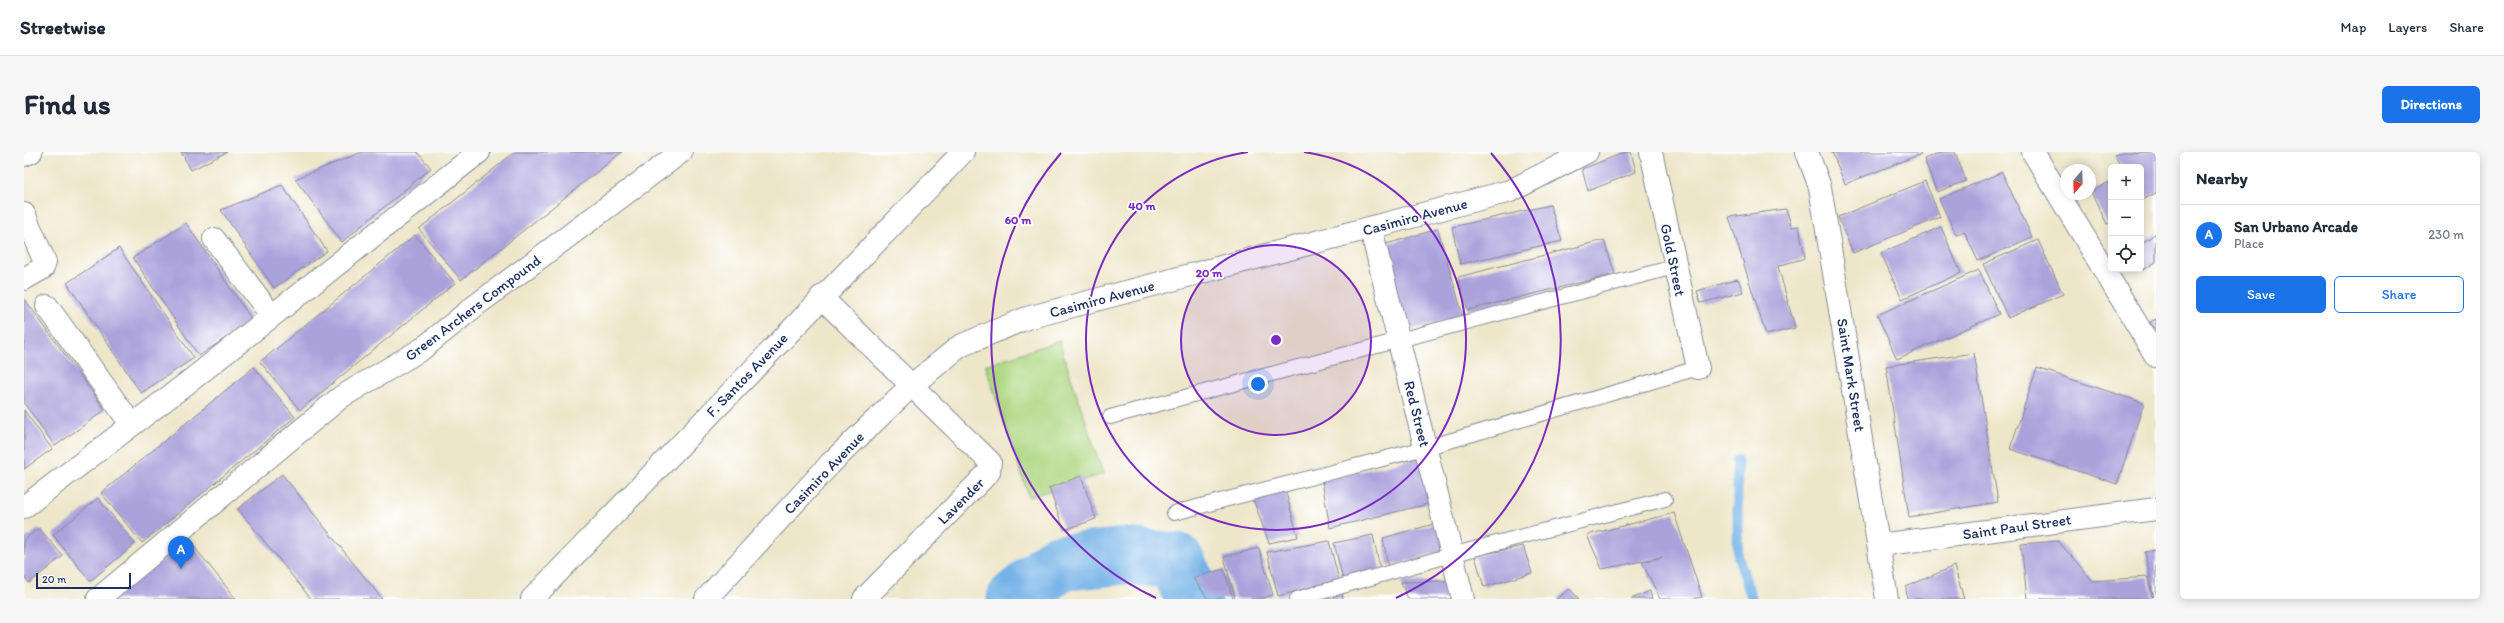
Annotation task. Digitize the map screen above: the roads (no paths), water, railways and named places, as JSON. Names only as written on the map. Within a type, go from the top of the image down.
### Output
[{"type":"street","points":[[24,155],[31,152]]},
{"type":"street","points":[[24,507],[272,316],[480,152]]},
{"type":"street","name":"Green Archers Compound","points":[[98,599],[341,397],[422,349],[475,306],[681,152]]},
{"type":"street","name":"F. Santos Avenue","points":[[532,599],[821,297],[963,152]]},
{"type":"street","name":"Casimiro Avenue","points":[[706,599],[830,464],[912,385],[960,346],[1027,318],[1372,229],[1510,191],[1587,152]]},
{"type":"street","name":"Gold Street","points":[[1651,152],[1674,267],[1698,368]]},
{"type":"street","name":"Saint Mark Street","points":[[1807,152],[1820,187],[1879,546],[1886,599]]},
{"type":"street","points":[[2033,152],[2156,356]]},
{"type":"street","points":[[24,214],[45,262],[43,268],[24,279]]},
{"type":"street","name":"Red Street","points":[[1372,229],[1463,599]]},
{"type":"street","points":[[214,240],[272,316]]},
{"type":"street","points":[[821,297],[912,385]]},
{"type":"street","points":[[47,306],[131,424]]},
{"type":"street","name":"Lavender","points":[[864,599],[989,472],[990,462],[912,385]]},
{"type":"street","name":"Saint Paul Street","points":[[1879,546],[2156,509]]},
{"type":"lane","points":[[1110,417],[1399,342],[1674,267]]},
{"type":"lane","points":[[1174,513],[1425,448],[1698,368]]},
{"type":"lane","points":[[1297,599],[1451,555],[1665,499]]},
{"type":"waterway","points":[[1737,460],[1738,556],[1752,599]]},
{"type":"waterway","points":[[1015,599],[1058,563],[1126,556],[1176,561],[1194,599]]},
{"type":"place","name":"San Urbano Arcade","points":[[181,569]]}]
